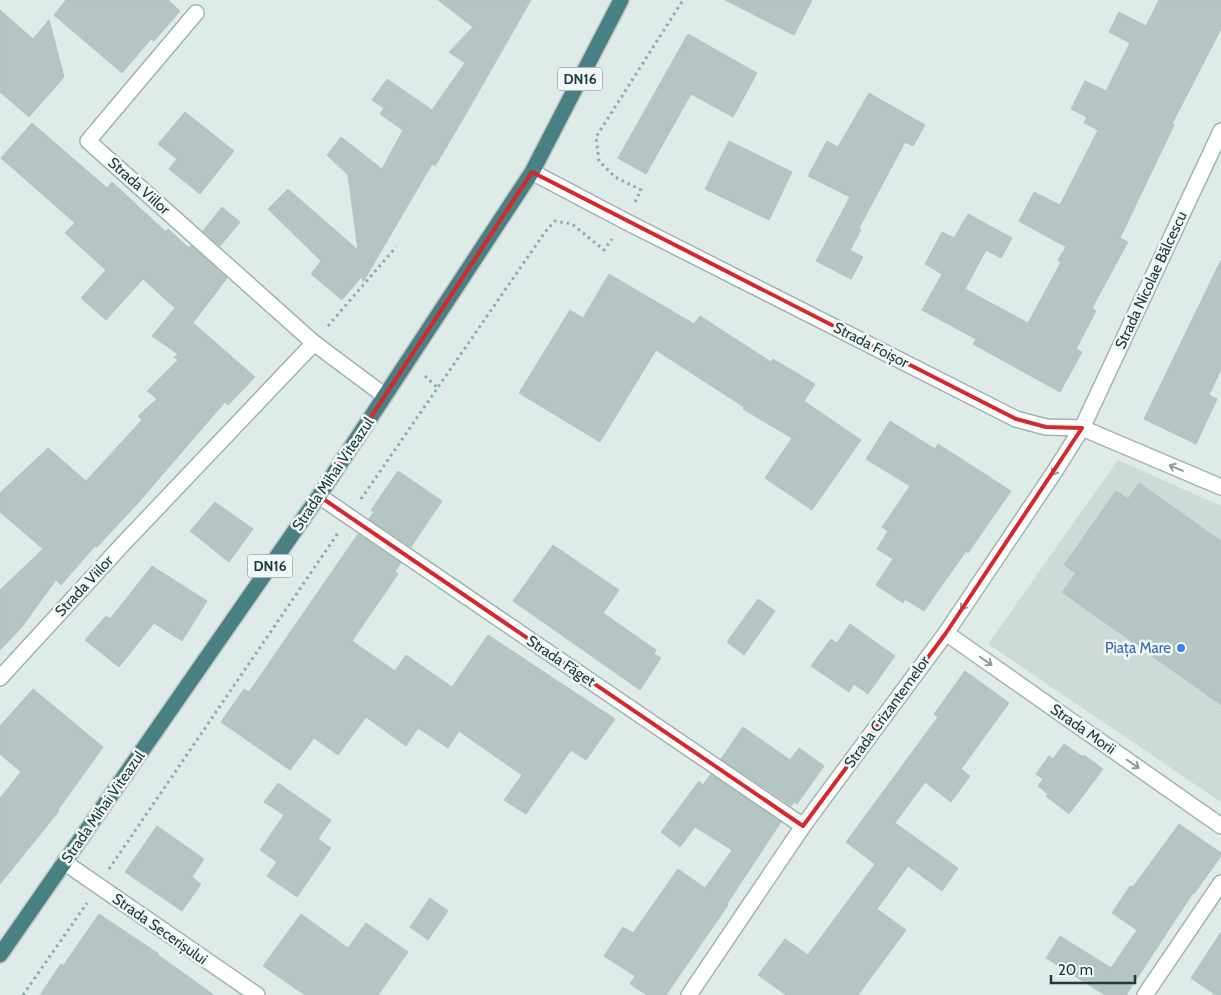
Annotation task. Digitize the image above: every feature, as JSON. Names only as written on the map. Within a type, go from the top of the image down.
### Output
[{"type":"highway","name":"Strada Mihai Viteazul","points":[[0,955],[319,496],[532,172],[621,0]]},
{"type":"street","name":"Strada Viilor","points":[[196,13],[88,141],[314,343],[385,396]]},
{"type":"street","name":"Strada Nicolae Bălcescu","points":[[1082,428],[1221,132]]},
{"type":"street","name":"Strada Foișor","points":[[532,172],[1016,419],[1046,427],[1082,428],[1221,487]]},
{"type":"street","name":"Strada Viilor","points":[[0,678],[129,537],[314,343]]},
{"type":"street","name":"Strada Crizantemelor","points":[[689,995],[803,826],[946,632],[1082,428]]},
{"type":"street","name":"Strada Făget","points":[[319,496],[803,826]]},
{"type":"street","name":"Strada Morii","points":[[946,632],[1221,826]]},
{"type":"street","name":"Strada Secerișului","points":[[64,862],[257,995]]},
{"type":"street","points":[[1146,995],[1221,883]]},
{"type":"path","points":[[23,995],[539,240],[555,221],[572,224],[604,250],[625,221],[641,190],[615,177],[599,161],[596,137],[683,0]]},
{"type":"path","points":[[314,343],[396,247]]},
{"type":"highlighted area","points":[[532,172],[1016,419],[1046,427],[1082,428],[946,633],[803,826],[319,496]]},
{"type":"shaded area","name":"Piața Mare","points":[[1118,460],[1221,506],[1221,802],[988,644]]},
{"type":"building","points":[[66,0],[168,0],[180,11],[154,41],[151,39],[122,73],[54,15]]},
{"type":"building","points":[[438,0],[531,0],[435,166],[432,164],[363,282],[362,276],[342,300],[311,274],[321,261],[268,209],[288,189],[358,250],[348,175],[327,155],[341,137],[382,169],[403,130],[380,114],[384,108],[372,100],[387,79],[432,110],[465,63],[449,52],[473,27]]},
{"type":"building","points":[[725,0],[812,0],[794,35]]},
{"type":"building","points":[[1159,0],[1221,0],[1221,29],[1172,124],[1174,125],[1120,238],[1128,242],[1092,308],[1096,311],[1076,349],[1082,352],[1060,392],[973,344],[976,339],[922,310],[942,274],[925,264],[942,232],[954,238],[968,214],[1012,238],[1001,258],[986,250],[965,289],[1028,323],[1061,262],[1058,260],[1066,247],[1019,221],[1034,192],[1060,205],[1098,130],[1084,123],[1087,117],[1071,109],[1085,81],[1106,91],[1130,43],[1109,32],[1119,12],[1146,26]]},
{"type":"building","points":[[0,10],[33,39],[49,20],[64,77],[29,117],[0,92]]},
{"type":"building","points":[[688,34],[757,73],[733,117],[691,94],[646,174],[618,158]]},
{"type":"building","points":[[869,93],[925,125],[913,146],[905,142],[859,228],[861,230],[850,250],[863,257],[851,279],[816,261],[850,197],[808,176],[827,141],[838,147]]},
{"type":"building","points":[[185,112],[234,151],[200,194],[169,169],[177,159],[158,144]]},
{"type":"building","points":[[32,123],[107,188],[112,182],[166,232],[168,229],[189,248],[191,245],[227,278],[193,323],[255,377],[228,405],[225,402],[137,504],[97,547],[95,546],[61,585],[56,580],[21,628],[0,650],[0,590],[43,549],[0,512],[0,493],[48,448],[86,481],[142,420],[138,416],[157,399],[147,391],[178,360],[174,357],[178,354],[152,336],[175,308],[143,279],[106,320],[81,298],[106,270],[65,233],[75,223],[1,158]]},
{"type":"building","points":[[729,141],[792,172],[769,220],[705,189]]},
{"type":"building","points":[[222,207],[240,222],[220,246],[203,231]]},
{"type":"building","points":[[1221,260],[1221,369],[1209,395],[1217,399],[1196,444],[1144,419]]},
{"type":"building","points":[[609,274],[694,324],[700,316],[771,362],[773,359],[815,384],[804,401],[861,440],[812,510],[765,478],[792,438],[743,409],[744,407],[656,350],[600,442],[519,393],[570,310],[583,318]]},
{"type":"building","points":[[890,421],[935,449],[938,444],[1011,491],[968,553],[966,551],[924,611],[905,599],[903,603],[876,585],[893,559],[877,549],[888,531],[882,527],[910,486],[866,459]]},
{"type":"building","points":[[398,471],[442,501],[411,547],[369,519],[374,512],[371,510]]},
{"type":"building","name":"Piața Mare","points":[[1139,483],[1221,541],[1221,705],[1062,592],[1076,573],[1064,565],[1116,491],[1128,499]]},
{"type":"building","points":[[215,502],[253,529],[229,562],[190,531]]},
{"type":"building","points":[[358,534],[401,563],[395,571],[398,574],[352,641],[395,671],[406,655],[452,687],[488,635],[615,719],[586,760],[571,750],[526,814],[504,800],[522,775],[459,731],[448,748],[418,728],[406,746],[366,717],[338,755],[314,738],[290,770],[221,722],[244,689],[249,692]]},
{"type":"building","points":[[553,545],[619,590],[603,613],[656,650],[654,654],[661,658],[640,690],[513,601]]},
{"type":"building","points":[[152,566],[207,601],[182,641],[154,623],[119,667],[85,640],[106,616],[110,619]]},
{"type":"building","points":[[758,599],[775,611],[744,655],[727,642]]},
{"type":"building","points":[[850,624],[895,656],[868,694],[854,684],[849,692],[811,666],[831,639],[837,643]]},
{"type":"building","points":[[965,671],[1009,703],[961,769],[970,776],[951,802],[925,782],[895,823],[958,868],[942,891],[908,866],[877,909],[906,930],[858,995],[786,995],[758,975],[785,939],[808,955],[875,864],[846,842],[938,717],[934,714]]},
{"type":"building","points":[[33,689],[103,747],[59,811],[0,884],[0,798],[21,772],[0,754],[0,726]]},
{"type":"building","points":[[743,727],[790,760],[799,748],[824,766],[797,804],[794,802],[791,806],[721,759]]},
{"type":"building","points":[[1064,744],[1083,757],[1084,755],[1103,769],[1069,814],[1046,796],[1048,794],[1038,786],[1043,779],[1036,774],[1049,756],[1053,759]]},
{"type":"building","points":[[711,774],[781,822],[728,905],[666,995],[647,995],[630,984],[635,976],[604,956],[623,927],[633,933],[678,869],[705,888],[732,850],[695,827],[680,847],[661,832],[699,781],[703,785]]},
{"type":"building","points":[[278,783],[331,820],[318,839],[331,848],[297,897],[267,876],[277,862],[260,850],[284,815],[264,802]]},
{"type":"building","points":[[1179,824],[1221,853],[1221,856],[1193,893],[1126,995],[1105,995],[1046,958],[1060,936],[1111,968],[1137,930],[1112,913],[1130,886],[1133,887]]},
{"type":"building","points":[[157,826],[204,859],[192,877],[201,884],[182,911],[125,872]]},
{"type":"building","points":[[430,898],[448,911],[428,940],[410,927]]},
{"type":"building","points":[[99,914],[159,954],[214,995],[40,995],[61,964],[63,966]]},
{"type":"building","points":[[301,914],[348,948],[366,923],[408,952],[378,995],[305,995],[263,966]]},
{"type":"building","points":[[1221,932],[1221,995],[1216,995],[1191,978]]},
{"type":"place","name":"Piața Mare","points":[[1181,648]]}]
